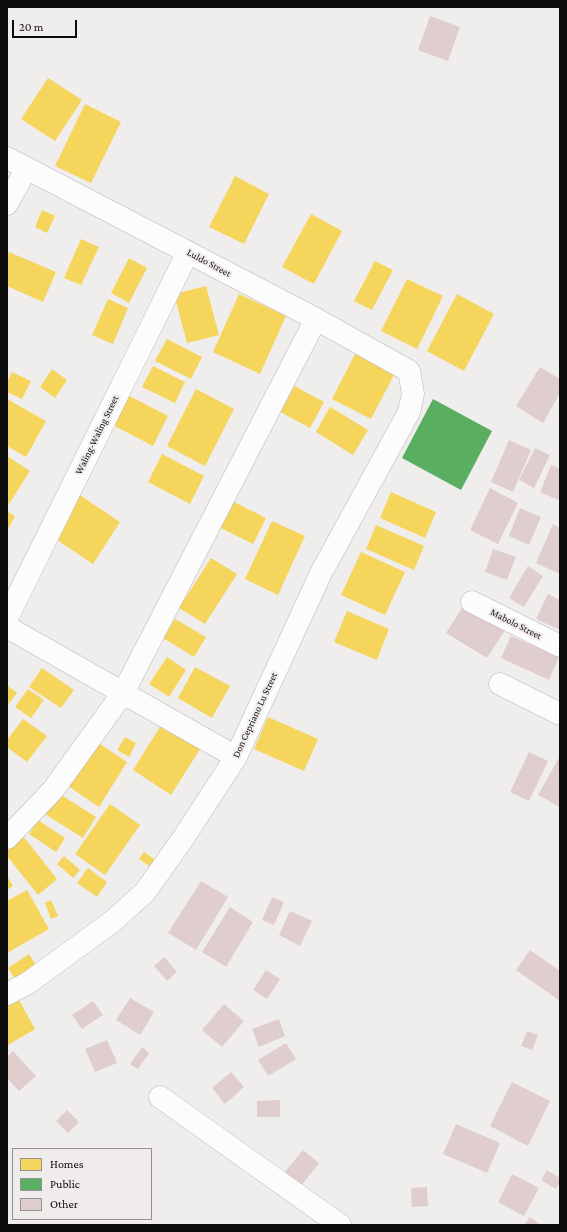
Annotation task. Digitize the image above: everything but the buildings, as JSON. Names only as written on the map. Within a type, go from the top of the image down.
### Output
[{"type":"street","name":"Luldo Street","points":[[7,158],[316,319],[408,371]]},
{"type":"street","points":[[7,204],[27,168]]},
{"type":"street","name":"Waling-Waling Street","points":[[7,618],[188,252]]},
{"type":"street","points":[[7,838],[53,790],[123,693],[316,319]]},
{"type":"street","name":"Don Cepriano Lu Street","points":[[7,994],[28,983],[76,950],[113,921],[146,892],[236,757],[321,573],[409,412],[413,394],[408,371]]},
{"type":"street","name":"Mabolo Street","points":[[472,602],[560,646]]},
{"type":"street","points":[[7,627],[236,757]]},
{"type":"street","points":[[500,684],[560,714]]},
{"type":"street","points":[[160,1097],[340,1225]]}]
